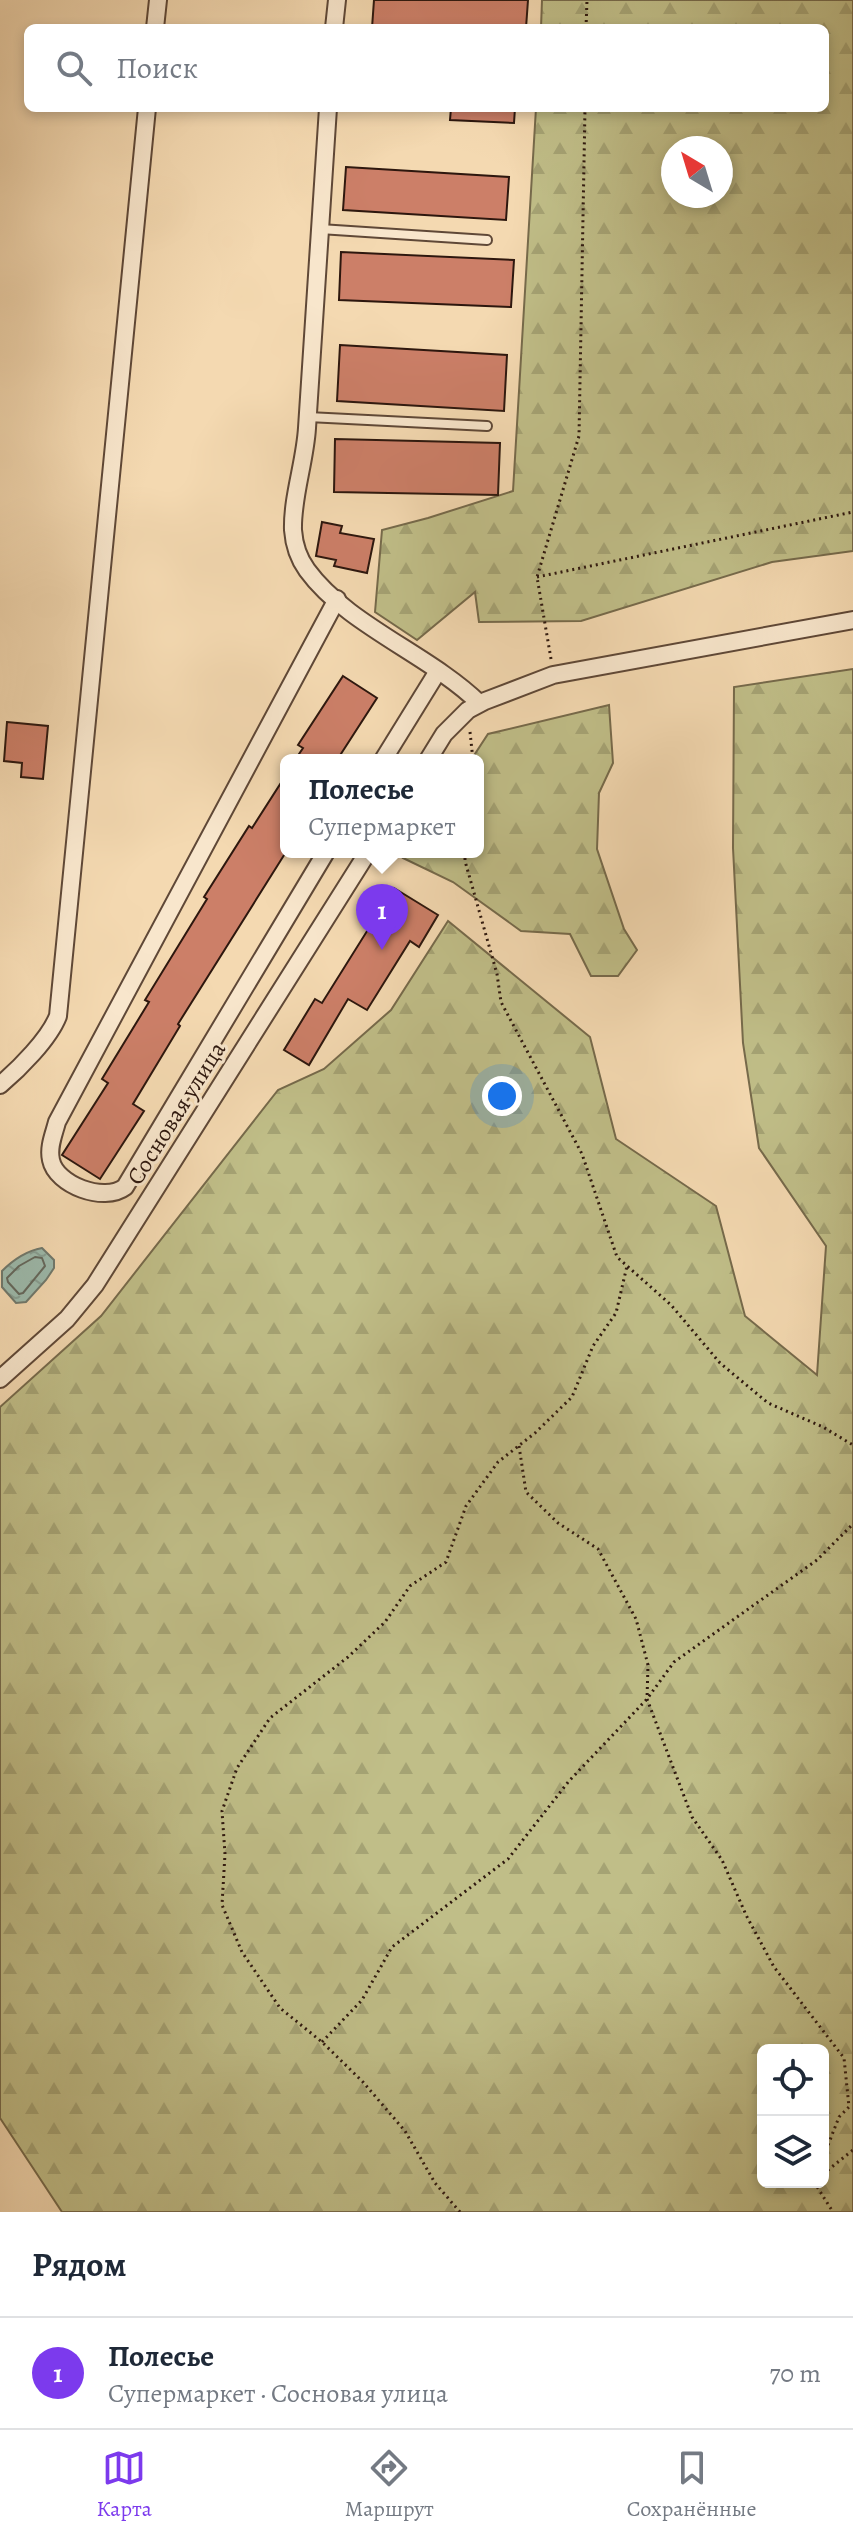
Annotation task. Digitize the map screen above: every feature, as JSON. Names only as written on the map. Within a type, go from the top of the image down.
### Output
[{"type":"street","points":[[155,24],[158,0]]},
{"type":"street","points":[[334,24],[337,0]]},
{"type":"street","points":[[0,1085],[28,1057],[58,1016],[147,112]]},
{"type":"street","points":[[328,112],[308,417],[293,530],[299,558],[316,581],[337,599],[457,684],[477,705]]},
{"type":"street","points":[[322,858],[125,1187],[121,1191],[98,1195],[56,1173],[50,1147],[57,1122],[337,599]]},
{"type":"street","points":[[432,754],[444,734],[477,705],[553,675],[853,620]]},
{"type":"street","points":[[387,754],[438,671]]},
{"type":"street","name":"Сосновая улица","points":[[0,1379],[67,1319],[95,1285],[364,858]]},
{"type":"lane","points":[[320,229],[487,240]]},
{"type":"lane","points":[[308,417],[487,426]]},
{"type":"path","points":[[586,24],[587,0]]},
{"type":"path","points":[[553,675],[537,577],[579,436],[585,112]]},
{"type":"path","points":[[537,577],[853,512]]},
{"type":"path","points":[[473,754],[477,705]]},
{"type":"path","points":[[465,858],[497,974],[501,1002],[582,1154],[617,1257],[671,1305],[720,1363],[768,1403],[823,1427],[853,1445]]},
{"type":"path","points":[[460,2212],[435,2183],[405,2131],[363,2082],[322,2042],[280,2008],[242,1952],[222,1905],[225,1854],[222,1811],[237,1768],[270,1718],[348,1657],[385,1622],[410,1586],[446,1562],[466,1506],[498,1462],[572,1397],[593,1346],[616,1313],[627,1266]]},
{"type":"path","points":[[519,1446],[526,1492],[558,1523],[598,1549],[636,1619],[648,1665],[647,1699],[692,1817],[722,1860],[746,1915],[774,1967],[844,2058],[849,2107],[839,2117],[829,2143]]},
{"type":"path","points":[[322,2042],[362,2000],[392,1947],[508,1859],[569,1781],[647,1699],[674,1662],[817,1560],[853,1524]]},
{"type":"path","points":[[829,2169],[853,2150]]},
{"type":"path","points":[[818,2188],[833,2212]]},
{"type":"green space","points":[[542,0],[853,0],[853,551],[772,562],[581,621],[479,622],[475,592],[417,640],[375,612],[382,530],[513,491],[536,112],[829,112],[829,24],[541,24]]},
{"type":"green space","points":[[853,669],[853,2212],[62,2212],[0,2118],[0,1407],[101,1316],[278,1090],[324,1069],[391,1010],[448,921],[590,1037],[616,1139],[716,1206],[745,1316],[817,1375],[826,1246],[759,1148],[743,1043],[733,848],[734,687]]},
{"type":"green space","points":[[609,705],[613,763],[599,793],[597,849],[624,929],[637,950],[618,976],[591,976],[570,934],[521,931],[453,882],[403,858],[484,858],[484,754],[475,754],[488,734]]},
{"type":"water","points":[[42,1248],[54,1260],[54,1268],[26,1302],[16,1303],[2,1287],[2,1271],[20,1256]]},
{"type":"building","points":[[374,0],[528,0],[526,24],[372,24]]},
{"type":"building","points":[[451,112],[515,112],[514,123],[450,120]]},
{"type":"building","points":[[346,167],[509,177],[506,220],[343,210]]},
{"type":"building","points":[[341,252],[514,260],[511,307],[339,300]]},
{"type":"building","points":[[340,345],[507,355],[504,411],[337,401]]},
{"type":"building","points":[[335,439],[500,443],[498,495],[334,492]]},
{"type":"building","points":[[322,522],[342,526],[340,533],[374,539],[367,573],[334,566],[336,560],[316,556]]},
{"type":"building","points":[[343,676],[377,698],[341,754],[299,754],[303,748],[298,745]]},
{"type":"building","points":[[7,722],[48,726],[43,779],[21,777],[22,763],[4,761]]},
{"type":"building","points":[[280,784],[282,858],[178,1024],[180,1026],[133,1104],[144,1111],[100,1179],[62,1155],[108,1083],[102,1079],[149,1002],[145,1000],[207,899],[204,897],[249,826],[252,828]]},
{"type":"building","points":[[394,888],[438,915],[419,947],[410,941],[367,1010],[348,999],[309,1065],[284,1050],[315,999],[322,1003]]},
{"type":"place","name":"Полесье","points":[[382,950]]}]
